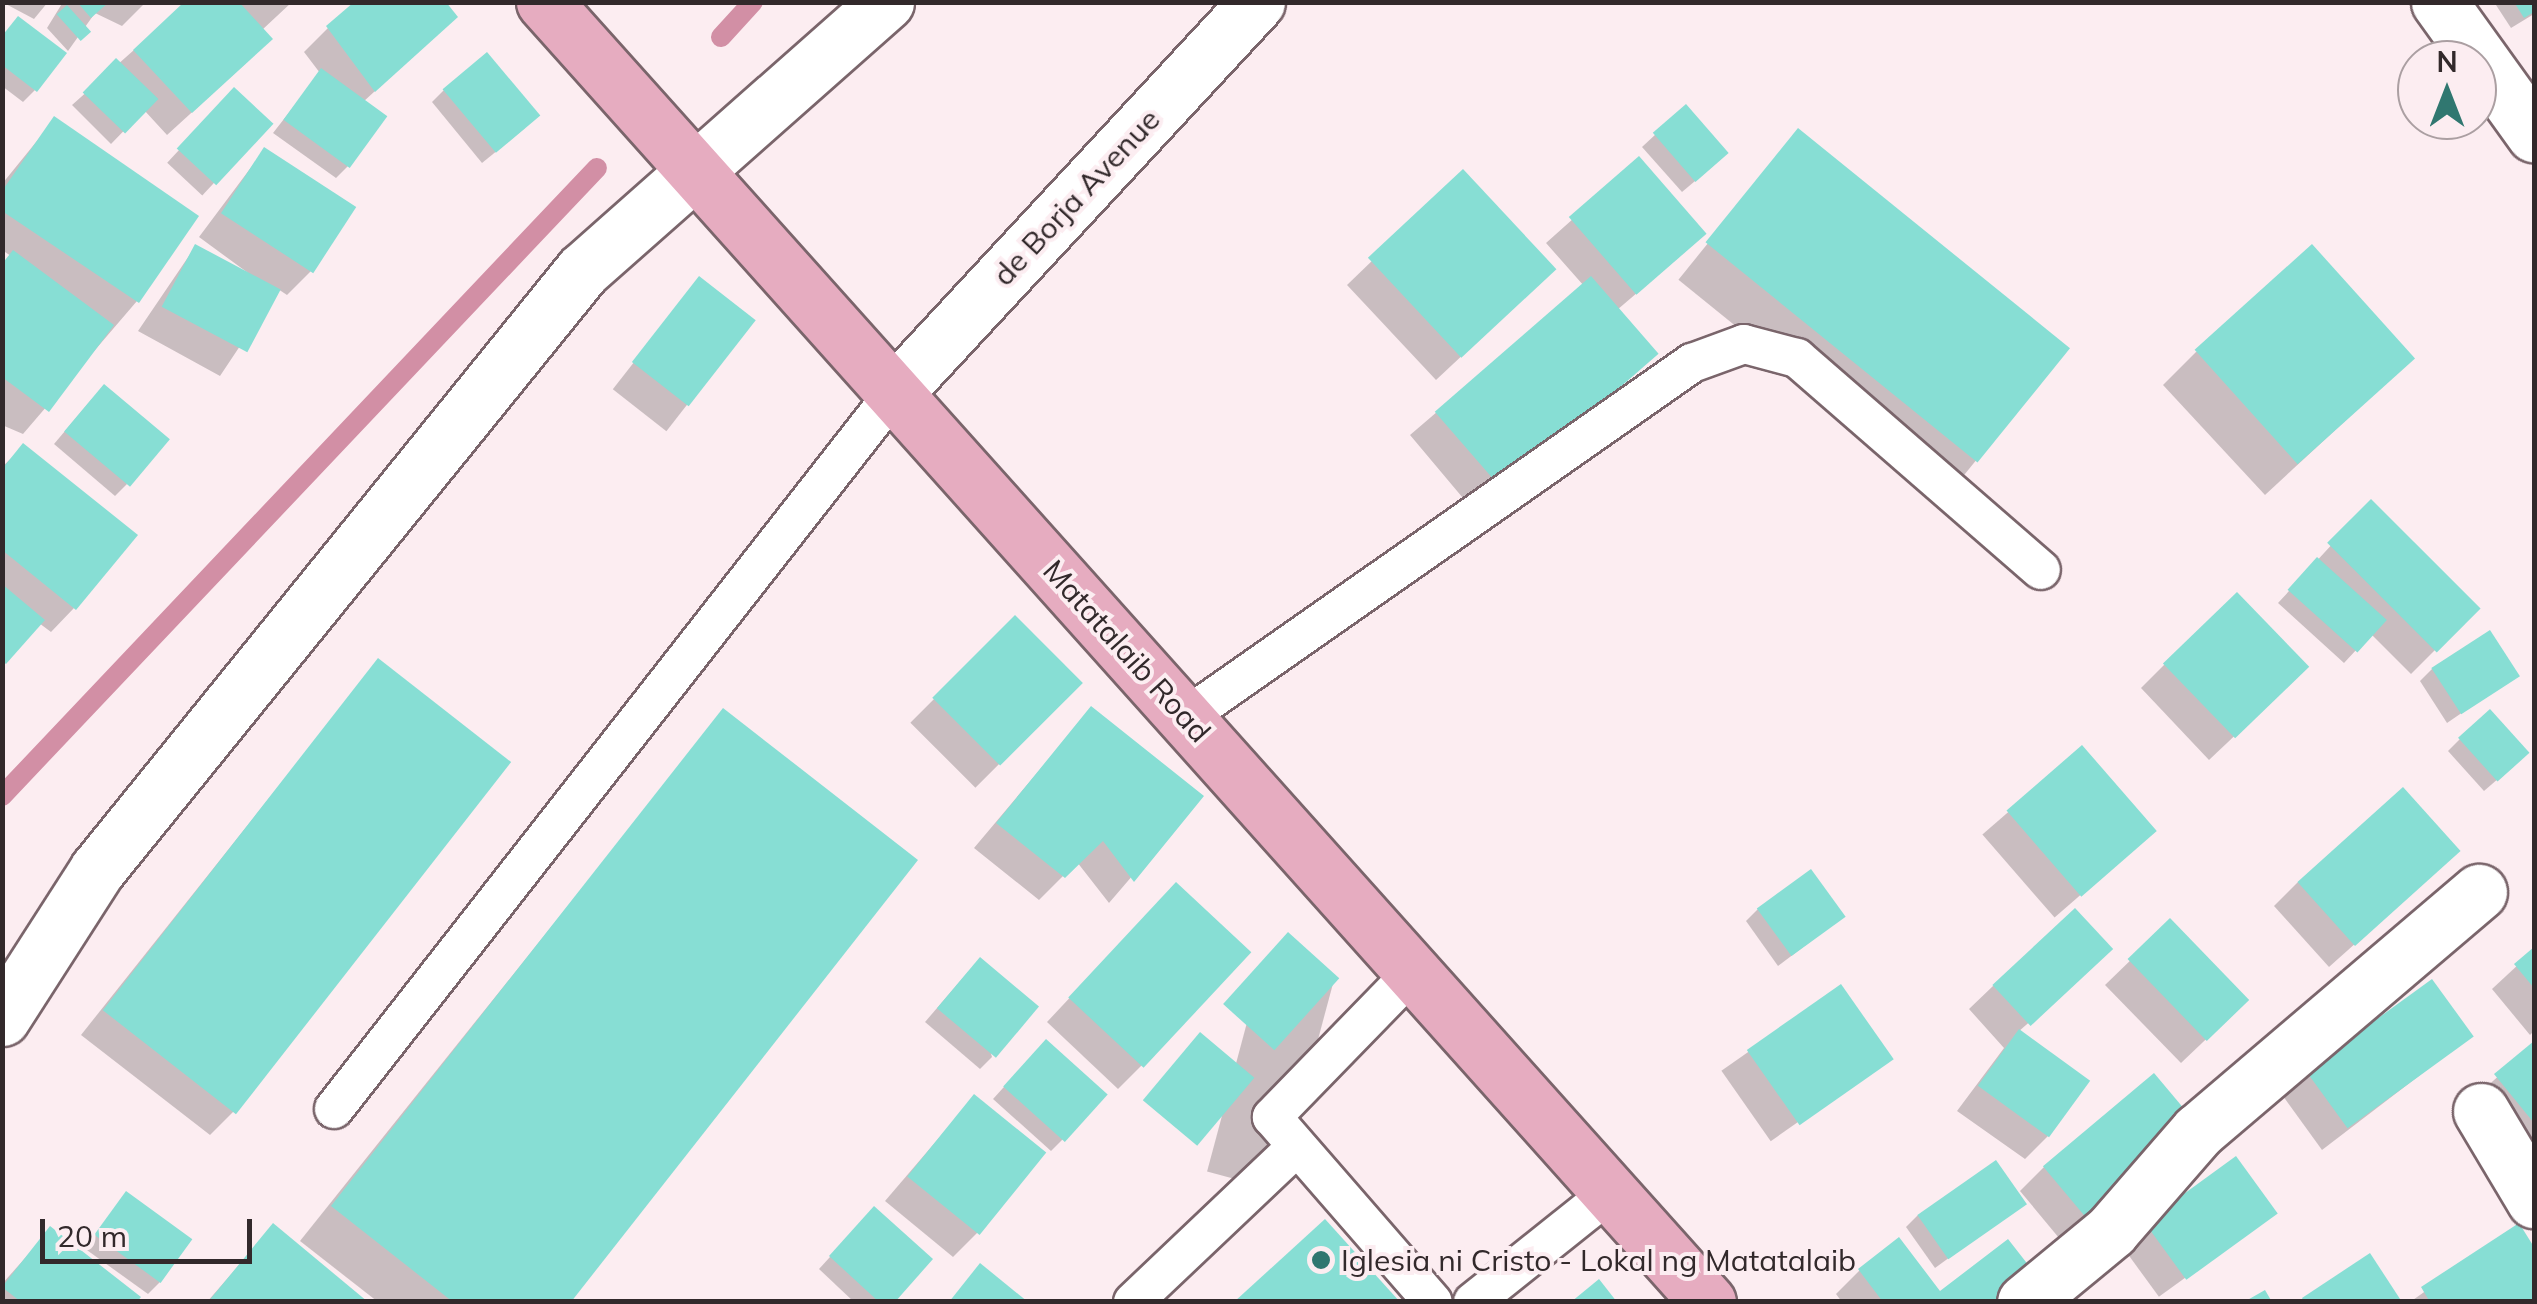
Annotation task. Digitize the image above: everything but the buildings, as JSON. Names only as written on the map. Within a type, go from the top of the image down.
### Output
[{"type":"main road","name":"Matatalaib Road","points":[[568,11],[697,170],[1708,1302]]},
{"type":"street","points":[[2,1018],[97,870],[582,271],[886,2]]},
{"type":"street","name":"de Borja Avenue","points":[[894,392],[1256,2]]},
{"type":"street","points":[[2439,2],[2534,134]]},
{"type":"street","points":[[2025,1302],[2110,1231],[2198,1132],[2479,892]]},
{"type":"street","points":[[2481,1112],[2534,1200]]},
{"type":"lane","points":[[1186,716],[1692,362],[1744,344],[1797,358],[2041,570]]},
{"type":"lane","points":[[334,1109],[894,392]]},
{"type":"lane","points":[[1414,971],[1275,1104],[1275,1129],[1433,1302]]},
{"type":"lane","points":[[1133,1302],[1294,1150]]},
{"type":"lane","points":[[1473,1302],[1610,1192]]},
{"type":"waterway","points":[[721,37],[753,2]]},
{"type":"waterway","points":[[2,796],[597,168]]},
{"type":"place","name":"Iglesia ni Cristo - Lokal ng Matatalaib","points":[[1321,1260]]}]
